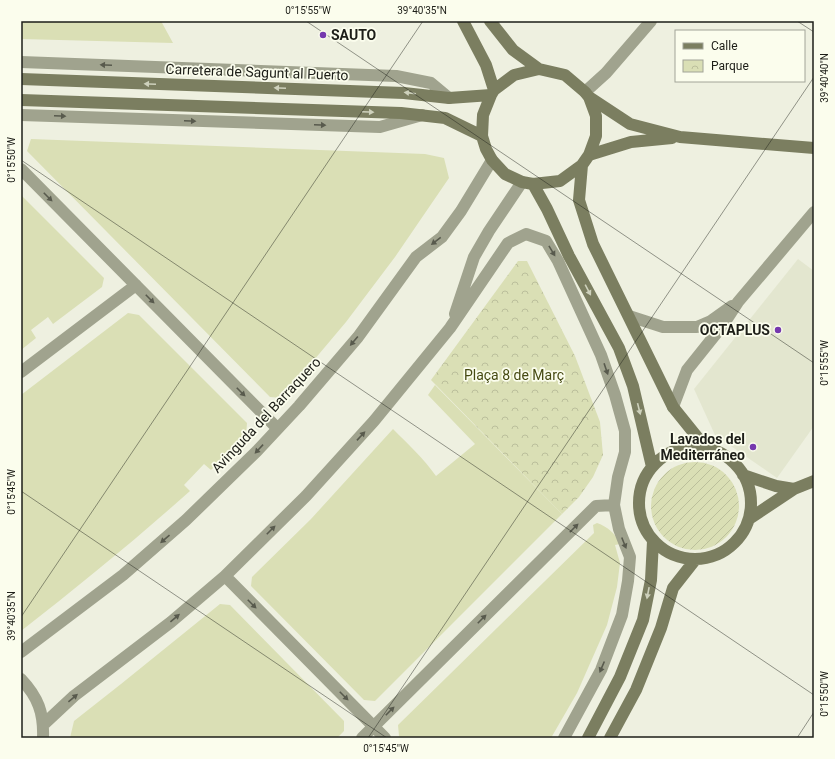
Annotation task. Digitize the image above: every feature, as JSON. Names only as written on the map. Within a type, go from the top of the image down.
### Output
[{"type":"street","points":[[463,21],[486,65],[492,93]]},
{"type":"street","points":[[490,21],[513,50],[539,69],[565,75],[587,94],[630,124],[680,137],[814,148]]},
{"type":"street","points":[[587,94],[651,21]]},
{"type":"street","points":[[21,62],[396,76],[432,84],[449,98]]},
{"type":"street","points":[[539,69],[514,74],[492,93],[483,115],[482,136],[486,149],[492,160],[505,174],[528,183],[560,181],[582,165],[589,155],[596,136],[596,116],[587,94]]},
{"type":"street","name":"Carretera de Sagunt al Puerto","points":[[21,79],[404,93],[449,98],[492,93]]},
{"type":"street","points":[[21,100],[401,113],[445,118],[482,136]]},
{"type":"street","points":[[21,115],[380,127],[422,116]]},
{"type":"street","points":[[589,155],[631,142],[680,137]]},
{"type":"street","name":"Avinguda del Barraquero","points":[[21,652],[123,575],[186,520],[257,451],[299,406],[358,337],[416,257],[442,237],[461,211],[492,160]]},
{"type":"street","points":[[582,165],[579,200],[593,244],[673,407],[706,448]]},
{"type":"street","points":[[21,169],[277,428]]},
{"type":"street","points":[[450,328],[474,257],[489,231],[528,183]]},
{"type":"street","points":[[528,183],[548,209],[569,256],[619,348],[633,386],[652,467]]},
{"type":"street","points":[[673,407],[686,370],[723,325],[738,302],[814,212]]},
{"type":"street","points":[[44,724],[74,696],[171,622],[225,576],[306,496],[374,421],[450,328],[508,243],[526,234],[546,241],[558,261],[601,354],[616,395],[625,431],[625,452],[618,477],[614,505],[619,529],[630,557],[628,581],[622,615],[602,670],[564,738]]},
{"type":"street","points":[[21,372],[136,285]]},
{"type":"street","points":[[629,316],[663,327],[697,327],[710,321],[738,302]]},
{"type":"street","points":[[693,447],[706,448],[727,457],[737,466],[743,475],[748,484],[751,496],[751,510],[749,519],[745,529],[737,540],[730,547],[718,554],[705,559],[695,560],[681,558],[660,548],[646,531],[640,517],[640,491],[646,476],[658,461],[676,450],[693,447]]},
{"type":"street","points":[[743,475],[776,486],[794,489]]},
{"type":"street","points":[[749,519],[794,489],[814,481]]},
{"type":"street","points":[[362,738],[596,506],[614,505]]},
{"type":"street","points":[[588,738],[620,677],[642,620],[651,580],[653,541]]},
{"type":"street","points":[[610,738],[636,690],[661,628],[673,588],[695,560]]},
{"type":"street","points":[[225,576],[385,738]]},
{"type":"street","points":[[21,679],[30,689],[38,702],[44,724],[43,738]]},
{"type":"shaded area","name":"OCTAPLUS","points":[[798,259],[814,271],[814,426],[777,478],[715,435],[694,389]]},
{"type":"green space","points":[[21,21],[161,21],[173,43],[21,39]]},
{"type":"green space","points":[[31,139],[425,154],[444,158],[449,178],[395,257],[346,322],[282,398],[270,397],[27,151]]},
{"type":"green space","points":[[21,195],[104,278],[102,287],[53,324],[48,317],[31,330],[36,338],[21,350]]},
{"type":"green space","name":"Plaça 8 de Març","points":[[518,261],[527,261],[575,356],[600,422],[603,455],[593,477],[579,497],[562,514],[431,380]]},
{"type":"green space","points":[[128,313],[139,315],[247,423],[246,435],[211,470],[204,464],[184,485],[190,491],[107,562],[21,631],[21,395]]},
{"type":"green space","points":[[435,385],[562,514],[375,701],[364,700],[251,586],[252,577],[311,519],[393,429],[436,476],[475,444],[428,395]]},
{"type":"green space","points":[[695,462],[712,465],[726,475],[736,489],[739,506],[736,523],[726,537],[712,547],[695,550],[678,547],[664,537],[654,523],[651,506],[654,489],[664,475],[678,465]]},
{"type":"green space","points":[[597,523],[605,526],[611,531],[620,544],[615,545],[620,563],[617,587],[607,625],[577,693],[551,738],[401,738],[399,736],[398,725],[594,533],[593,525]]},
{"type":"green space","points":[[220,604],[230,605],[344,721],[344,731],[337,738],[70,738],[74,721]]},
{"type":"place","name":"SAUTO","points":[[323,35]]},
{"type":"place","name":"OCTAPLUS","points":[[778,330]]},
{"type":"place","name":"Lavados del Mediterráneo","points":[[753,447]]}]
